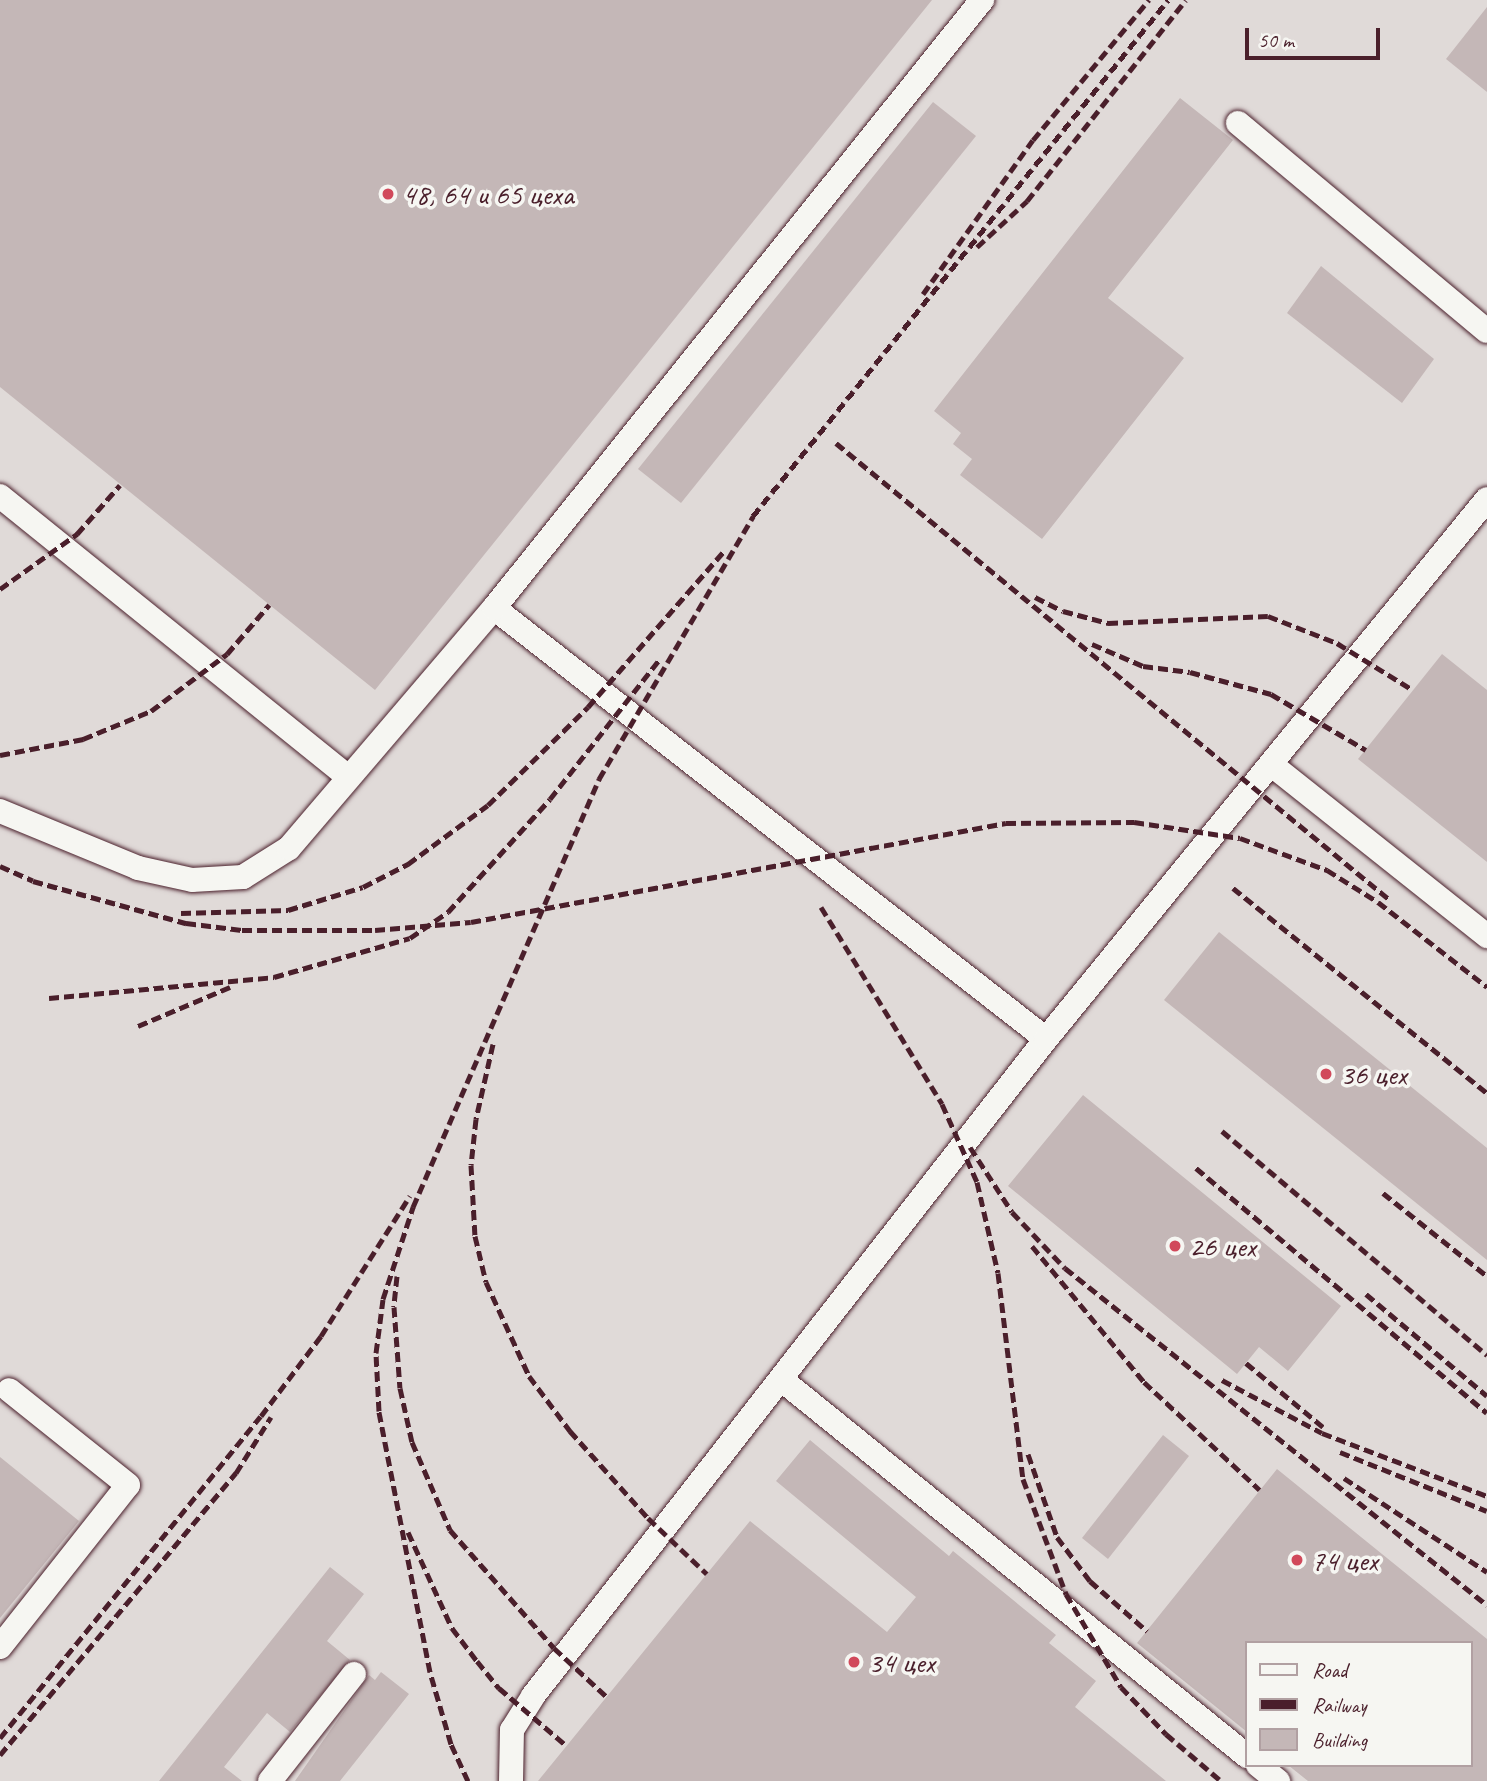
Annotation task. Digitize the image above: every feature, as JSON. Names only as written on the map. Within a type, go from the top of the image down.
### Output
[{"type":"lane","points":[[0,811],[138,867],[192,880],[243,877],[289,848],[494,608],[982,0]]},
{"type":"lane","points":[[1238,124],[1487,331]]},
{"type":"lane","points":[[0,496],[348,777]]},
{"type":"lane","points":[[510,1781],[512,1730],[533,1696],[1046,1039],[1487,499]]},
{"type":"lane","points":[[494,608],[1046,1039]]},
{"type":"lane","points":[[1272,765],[1487,936]]},
{"type":"lane","points":[[782,1380],[1246,1755]]},
{"type":"lane","points":[[0,1647],[128,1485],[9,1390]]},
{"type":"lane","points":[[270,1781],[354,1674]]},
{"type":"lane","points":[[1260,1767],[1278,1781]]},
{"type":"shaded area","points":[[0,0],[1487,0],[1487,1781],[0,1781]]},
{"type":"building","name":"48, 64 и 65 цеха","points":[[0,0],[932,0],[375,690],[0,387]]},
{"type":"building","points":[[1487,7],[1487,92],[1446,59]]},
{"type":"building","points":[[1180,98],[1233,140],[1108,298],[1184,358],[1042,539],[960,475],[972,459],[953,444],[961,433],[934,411]]},
{"type":"building","points":[[933,102],[976,136],[681,503],[638,469]]},
{"type":"building","points":[[1321,266],[1434,359],[1402,403],[1287,313]]},
{"type":"building","points":[[1442,654],[1487,690],[1487,862],[1358,759]]},
{"type":"building","name":"36 цех","points":[[1219,932],[1487,1148],[1487,1260],[1164,1000]]},
{"type":"building","name":"26 цех","points":[[1083,1095],[1341,1306],[1288,1371],[1259,1347],[1237,1374],[1008,1186]]},
{"type":"building","points":[[1163,1435],[1189,1456],[1108,1559],[1082,1538]]},
{"type":"building","name":"34 цех","points":[[810,1440],[949,1556],[953,1551],[1056,1635],[1049,1643],[1096,1681],[1075,1707],[1166,1781],[538,1781],[750,1521],[887,1632],[916,1597],[776,1481]]},
{"type":"building","points":[[0,1457],[79,1521],[0,1618]]},
{"type":"building","name":"74 цех","points":[[1277,1469],[1487,1639],[1487,1781],[1308,1781],[1290,1767],[1473,1767],[1473,1641],[1246,1641],[1246,1731],[1137,1643]]},
{"type":"building","points":[[330,1567],[364,1594],[327,1641],[350,1660],[290,1732],[267,1713],[224,1767],[242,1781],[159,1781]]},
{"type":"building","points":[[381,1672],[409,1694],[340,1781],[295,1781],[369,1675],[375,1680]]},
{"type":"railway","points":[[923,294],[1033,140],[1149,0]]},
{"type":"railway","points":[[468,1781],[451,1744],[430,1672],[379,1411],[376,1353],[383,1299],[413,1207],[599,779],[753,516],[1168,0]]},
{"type":"railway","points":[[977,247],[1027,201],[1186,0]]},
{"type":"railway","points":[[836,443],[1390,900]]},
{"type":"railway","points":[[0,589],[77,534],[120,485]]},
{"type":"railway","points":[[181,913],[288,910],[363,887],[408,864],[488,805],[588,707],[724,551]]},
{"type":"railway","points":[[1035,597],[1063,611],[1108,623],[1268,616],[1337,643],[1413,690]]},
{"type":"railway","points":[[0,755],[83,739],[151,711],[227,654],[269,605]]},
{"type":"railway","points":[[1092,644],[1143,666],[1190,672],[1271,694],[1366,750]]},
{"type":"railway","points":[[49,998],[274,977],[410,938],[448,912],[550,799],[659,660]]},
{"type":"railway","points":[[0,866],[33,881],[186,923],[242,930],[375,930],[471,922],[1006,823],[1134,822],[1240,838],[1327,870],[1378,902],[1487,987]]},
{"type":"railway","points":[[1233,888],[1487,1093]]},
{"type":"railway","points":[[821,907],[942,1104],[977,1182],[998,1273],[1023,1479],[1066,1594],[1121,1687],[1166,1734],[1221,1781]]},
{"type":"railway","points":[[138,1026],[230,987]]},
{"type":"railway","points":[[493,1044],[476,1119],[471,1165],[475,1236],[486,1282],[529,1376],[570,1431],[648,1518],[707,1574]]},
{"type":"railway","points":[[1222,1131],[1487,1355]]},
{"type":"railway","points":[[970,1147],[1012,1212],[1065,1268],[1487,1605]]},
{"type":"railway","points":[[1196,1168],[1487,1413]]},
{"type":"railway","points":[[1383,1193],[1487,1276]]},
{"type":"railway","points":[[0,1738],[261,1416],[321,1336],[410,1196]]},
{"type":"railway","points":[[1032,1246],[1144,1382],[1260,1490]]},
{"type":"railway","points":[[397,1276],[394,1307],[400,1388],[412,1442],[450,1530],[554,1648],[607,1697]]},
{"type":"railway","points":[[1366,1294],[1487,1396]]},
{"type":"railway","points":[[1246,1363],[1323,1427]]},
{"type":"railway","points":[[1222,1380],[1322,1433],[1487,1496]]},
{"type":"railway","points":[[0,1755],[236,1473],[271,1417]]},
{"type":"railway","points":[[1340,1452],[1487,1511]]},
{"type":"railway","points":[[1028,1454],[1057,1537],[1090,1581],[1147,1631]]},
{"type":"railway","points":[[1344,1478],[1487,1572]]},
{"type":"railway","points":[[408,1532],[452,1628],[499,1688],[567,1746]]},
{"type":"place","name":"48, 64 и 65 цеха","points":[[388,194]]},
{"type":"place","name":"36 цех","points":[[1326,1074]]},
{"type":"place","name":"26 цех","points":[[1175,1246]]},
{"type":"place","name":"74 цех","points":[[1297,1560]]},
{"type":"place","name":"34 цех","points":[[854,1662]]}]
